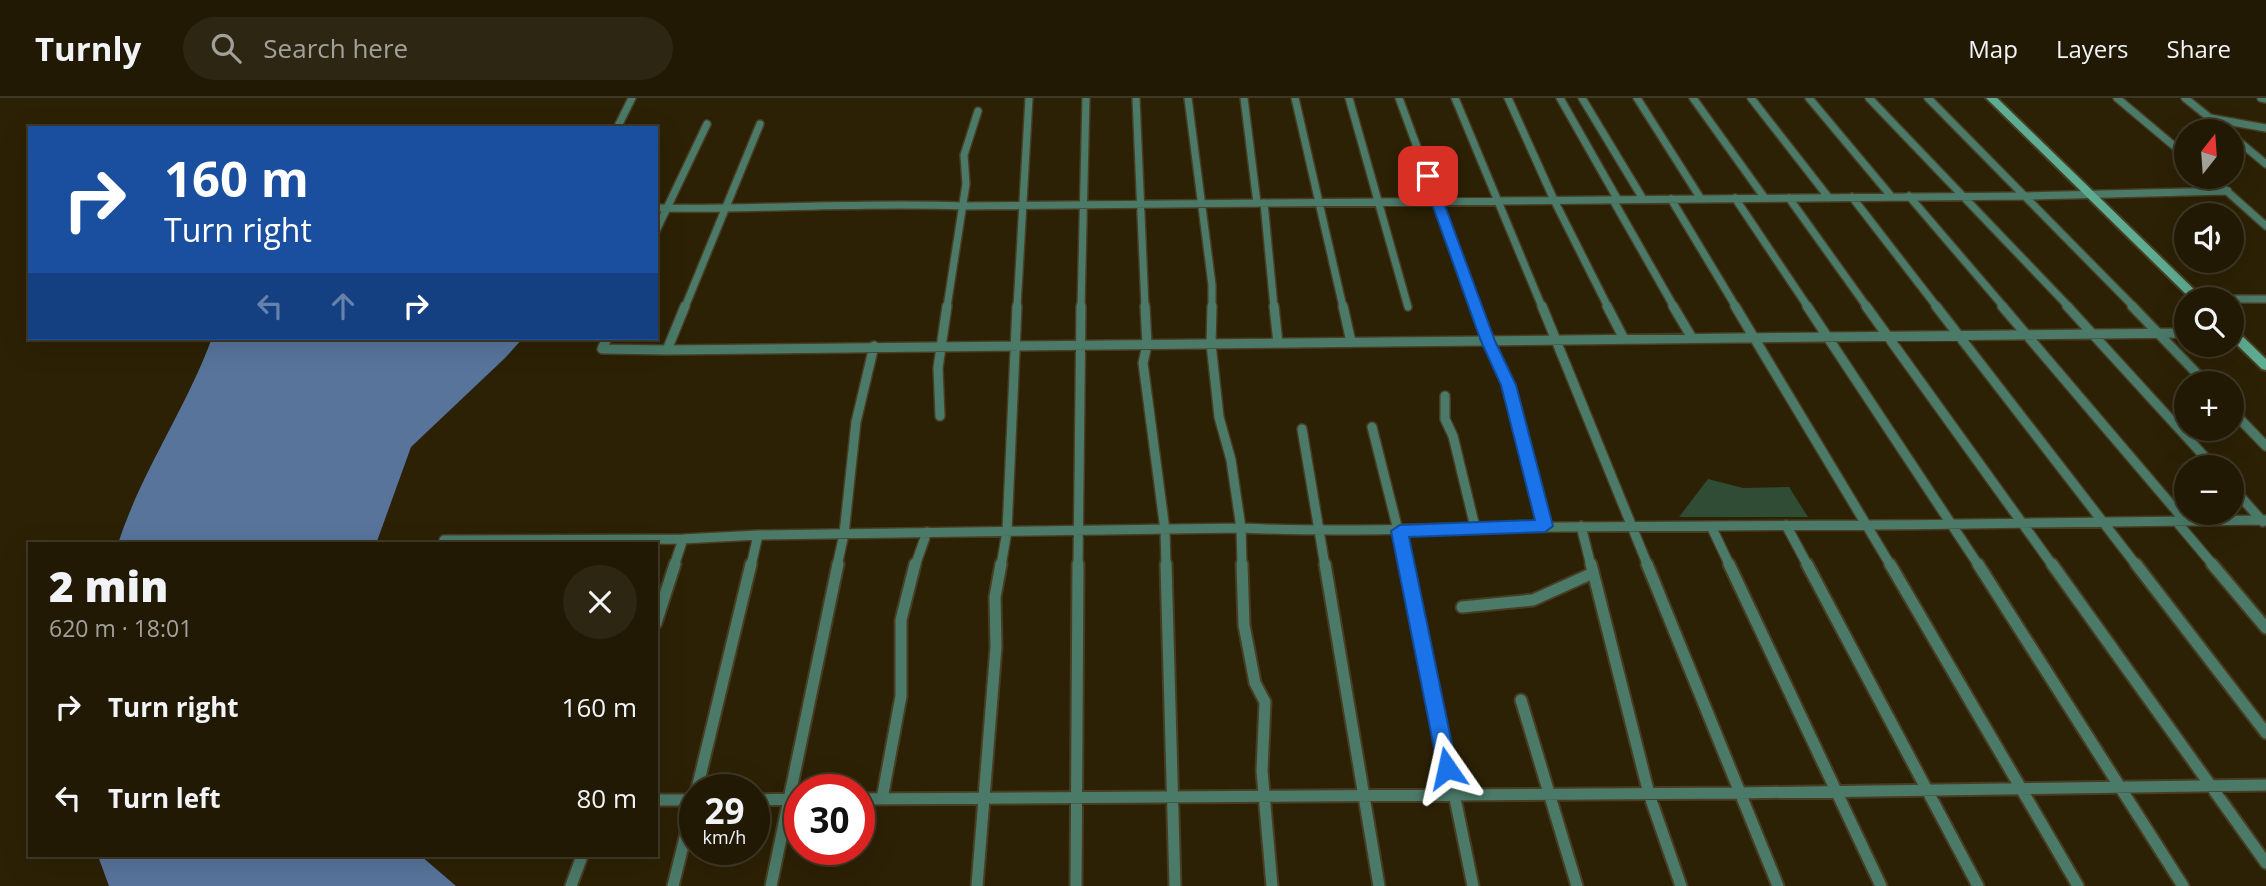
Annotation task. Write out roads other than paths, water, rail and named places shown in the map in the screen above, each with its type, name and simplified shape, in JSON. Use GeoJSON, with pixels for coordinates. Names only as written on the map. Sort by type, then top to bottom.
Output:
{"type":"FeatureCollection","features":[{"type":"Feature","properties":{"kind":"main road"},"geometry":{"type":"LineString","coordinates":[[1991,98],[2186,287]]}},
{"type":"Feature","properties":{"kind":"main road"},"geometry":{"type":"LineString","coordinates":[[2244,345],[2266,366]]}},
{"type":"Feature","properties":{"kind":"street"},"geometry":{"type":"LineString","coordinates":[[618,126],[632,98]]}},
{"type":"Feature","properties":{"kind":"street"},"geometry":{"type":"LineString","coordinates":[[977,886],[996,647],[995,597],[1007,531],[1021,206],[1029,98]]}},
{"type":"Feature","properties":{"kind":"street"},"geometry":{"type":"LineString","coordinates":[[1076,886],[1079,797],[1080,346],[1086,98]]}},
{"type":"Feature","properties":{"kind":"street"},"geometry":{"type":"LineString","coordinates":[[1136,98],[1143,205],[1147,345],[1143,363],[1165,530],[1175,886]]}},
{"type":"Feature","properties":{"kind":"street"},"geometry":{"type":"LineString","coordinates":[[1188,98],[1212,285],[1211,345],[1219,417],[1231,460],[1241,528],[1244,625],[1255,683],[1265,702],[1262,771],[1272,886]]}},
{"type":"Feature","properties":{"kind":"street"},"geometry":{"type":"LineString","coordinates":[[1244,98],[1278,343]]}},
{"type":"Feature","properties":{"kind":"street"},"geometry":{"type":"LineString","coordinates":[[1295,98],[1351,342]]}},
{"type":"Feature","properties":{"kind":"street"},"geometry":{"type":"LineString","coordinates":[[1349,98],[1408,307]]}},
{"type":"Feature","properties":{"kind":"street"},"geometry":{"type":"LineString","coordinates":[[1399,98],[1488,341],[1508,385],[1545,526]]}},
{"type":"Feature","properties":{"kind":"street"},"geometry":{"type":"LineString","coordinates":[[1455,98],[1558,340],[1630,526],[1778,886]]}},
{"type":"Feature","properties":{"kind":"street"},"geometry":{"type":"LineString","coordinates":[[1508,98],[1554,200],[1624,339]]}},
{"type":"Feature","properties":{"kind":"street"},"geometry":{"type":"LineString","coordinates":[[1560,98],[1692,338]]}},
{"type":"Feature","properties":{"kind":"street"},"geometry":{"type":"LineString","coordinates":[[1582,98],[1643,199]]}},
{"type":"Feature","properties":{"kind":"street"},"geometry":{"type":"LineString","coordinates":[[1637,98],[1701,199]]}},
{"type":"Feature","properties":{"kind":"street"},"geometry":{"type":"LineString","coordinates":[[1693,98],[1764,197]]}},
{"type":"Feature","properties":{"kind":"street"},"geometry":{"type":"LineString","coordinates":[[1751,98],[1829,198]]}},
{"type":"Feature","properties":{"kind":"street"},"geometry":{"type":"LineString","coordinates":[[1809,98],[1891,196]]}},
{"type":"Feature","properties":{"kind":"street"},"geometry":{"type":"LineString","coordinates":[[1869,98],[2095,335],[2203,455]]}},
{"type":"Feature","properties":{"kind":"street"},"geometry":{"type":"LineString","coordinates":[[1928,98],[2027,196],[2194,371]]}},
{"type":"Feature","properties":{"kind":"street"},"geometry":{"type":"LineString","coordinates":[[2117,98],[2174,146]]}},
{"type":"Feature","properties":{"kind":"street"},"geometry":{"type":"LineString","coordinates":[[2185,98],[2210,118],[2266,128]]}},
{"type":"Feature","properties":{"kind":"street"},"geometry":{"type":"LineString","coordinates":[[2261,98],[2266,99]]}},
{"type":"Feature","properties":{"kind":"street"},"geometry":{"type":"LineString","coordinates":[[940,416],[938,368],[966,184],[964,155],[978,111]]}},
{"type":"Feature","properties":{"kind":"street"},"geometry":{"type":"LineString","coordinates":[[658,227],[707,124]]}},
{"type":"Feature","properties":{"kind":"street"},"geometry":{"type":"LineString","coordinates":[[667,350],[760,124]]}},
{"type":"Feature","properties":{"kind":"street"},"geometry":{"type":"LineString","coordinates":[[2244,146],[2266,164]]}},
{"type":"Feature","properties":{"kind":"street"},"geometry":{"type":"LineString","coordinates":[[2257,156],[2266,158]]}},
{"type":"Feature","properties":{"kind":"street"},"geometry":{"type":"LineString","coordinates":[[2226,189],[2266,226]]}},
{"type":"Feature","properties":{"kind":"street"},"geometry":{"type":"LineString","coordinates":[[658,208],[723,209],[881,203],[1021,206],[1962,197],[2228,191]]}},
{"type":"Feature","properties":{"kind":"street"},"geometry":{"type":"LineString","coordinates":[[1909,196],[2174,514]]}},
{"type":"Feature","properties":{"kind":"street"},"geometry":{"type":"LineString","coordinates":[[1852,197],[2266,733]]}},
{"type":"Feature","properties":{"kind":"street"},"geometry":{"type":"LineString","coordinates":[[1735,198],[1953,525],[2183,886]]}},
{"type":"Feature","properties":{"kind":"street"},"geometry":{"type":"LineString","coordinates":[[1789,198],[2266,863]]}},
{"type":"Feature","properties":{"kind":"street"},"geometry":{"type":"LineString","coordinates":[[1671,199],[1867,525],[2078,886]]}},
{"type":"Feature","properties":{"kind":"street"},"geometry":{"type":"LineString","coordinates":[[2244,299],[2266,299]]}},
{"type":"Feature","properties":{"kind":"street"},"geometry":{"type":"LineString","coordinates":[[606,340],[602,349],[667,350],[2174,332]]}},
{"type":"Feature","properties":{"kind":"street"},"geometry":{"type":"LineString","coordinates":[[799,774],[844,534],[856,422],[874,346]]}},
{"type":"Feature","properties":{"kind":"street"},"geometry":{"type":"LineString","coordinates":[[1445,396],[1445,419],[1453,436],[1475,527]]}},
{"type":"Feature","properties":{"kind":"street"},"geometry":{"type":"LineString","coordinates":[[2244,423],[2266,446]]}},
{"type":"Feature","properties":{"kind":"street"},"geometry":{"type":"LineString","coordinates":[[1372,427],[1400,531],[1473,886]]}},
{"type":"Feature","properties":{"kind":"street"},"geometry":{"type":"LineString","coordinates":[[1302,429],[1379,886]]}},
{"type":"Feature","properties":{"kind":"street"},"geometry":{"type":"LineString","coordinates":[[2244,500],[2265,522]]}},
{"type":"Feature","properties":{"kind":"street"},"geometry":{"type":"LineString","coordinates":[[444,540],[683,539],[758,535],[1241,528],[1321,532],[1545,526],[1953,525],[2174,521]]}},
{"type":"Feature","properties":{"kind":"street"},"geometry":{"type":"LineString","coordinates":[[2244,522],[2265,522]]}},
{"type":"Feature","properties":{"kind":"street"},"geometry":{"type":"LineString","coordinates":[[2183,525],[2266,628]]}},
{"type":"Feature","properties":{"kind":"street"},"geometry":{"type":"LineString","coordinates":[[1581,526],[1649,794],[1681,886]]}},
{"type":"Feature","properties":{"kind":"street"},"geometry":{"type":"LineString","coordinates":[[1712,526],[1881,886]]}},
{"type":"Feature","properties":{"kind":"street"},"geometry":{"type":"LineString","coordinates":[[1786,526],[1978,886]]}},
{"type":"Feature","properties":{"kind":"street"},"geometry":{"type":"LineString","coordinates":[[882,799],[901,696],[901,620],[927,532]]}},
{"type":"Feature","properties":{"kind":"street"},"geometry":{"type":"LineString","coordinates":[[701,774],[758,535]]}},
{"type":"Feature","properties":{"kind":"street"},"geometry":{"type":"LineString","coordinates":[[658,617],[683,539]]}},
{"type":"Feature","properties":{"kind":"street"},"geometry":{"type":"LineString","coordinates":[[1462,607],[1533,600],[1593,573]]}},
{"type":"Feature","properties":{"kind":"street"},"geometry":{"type":"LineString","coordinates":[[1521,700],[1577,886]]}},
{"type":"Feature","properties":{"kind":"street"},"geometry":{"type":"LineString","coordinates":[[875,799],[1364,794],[1550,795],[2266,785]]}},
{"type":"Feature","properties":{"kind":"street"},"geometry":{"type":"LineString","coordinates":[[658,800],[679,799]]}},
{"type":"Feature","properties":{"kind":"street"},"geometry":{"type":"LineString","coordinates":[[771,886],[784,837]]}},
{"type":"Feature","properties":{"kind":"street"},"geometry":{"type":"LineString","coordinates":[[571,886],[582,857]]}},
{"type":"Feature","properties":{"kind":"street"},"geometry":{"type":"LineString","coordinates":[[673,886],[679,862]]}},
{"type":"Feature","properties":{"kind":"water"},"geometry":{"type":"Polygon","coordinates":[[[211,340],[521,340],[411,447],[377,542],[119,542],[139,491],[211,340]]]}},
{"type":"Feature","properties":{"kind":"water"},"geometry":{"type":"Polygon","coordinates":[[[98,857],[422,857],[456,886],[109,886],[98,857]]]}}]}
